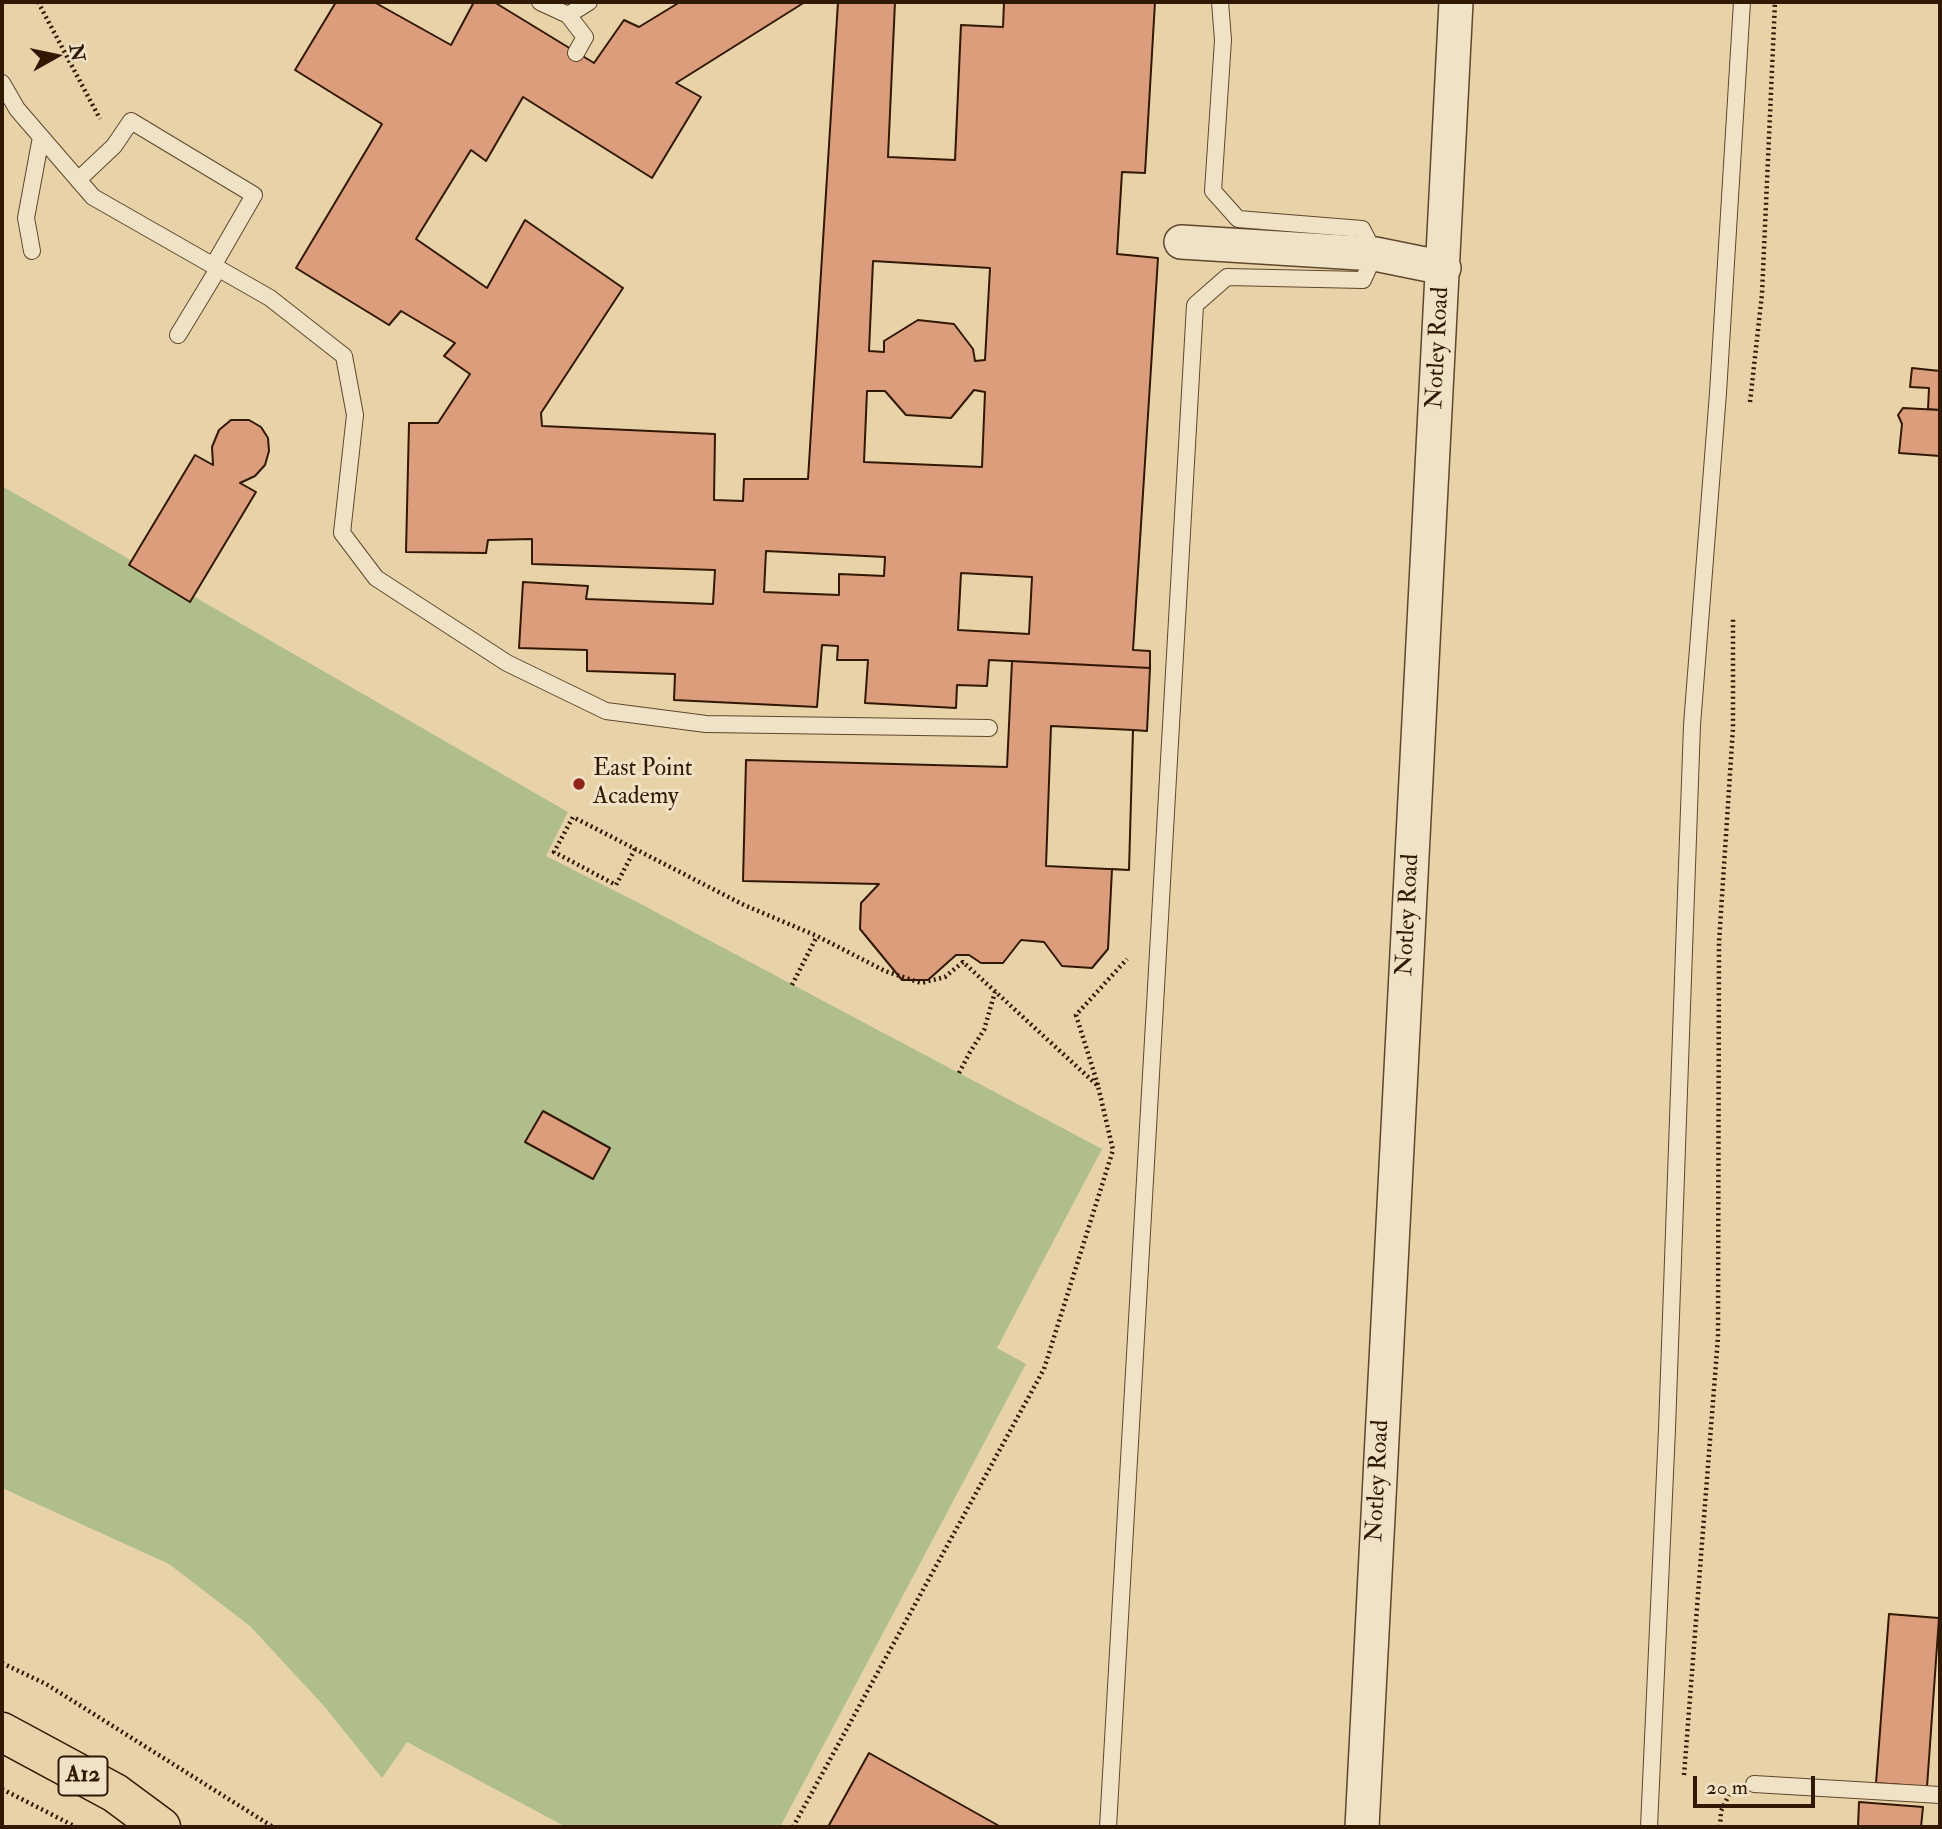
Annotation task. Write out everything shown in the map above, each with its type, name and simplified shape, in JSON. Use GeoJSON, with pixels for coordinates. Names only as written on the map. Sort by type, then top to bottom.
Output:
{"type":"FeatureCollection","features":[{"type":"Feature","properties":{"kind":"highway","name":"A12"},"geometry":{"type":"LineString","coordinates":[[2,1732],[115,1793],[161,1827]]}},
{"type":"Feature","properties":{"kind":"street","name":"Notley Road"},"geometry":{"type":"LineString","coordinates":[[1362,1827],[1456,2]]}},
{"type":"Feature","properties":{"kind":"street"},"geometry":{"type":"LineString","coordinates":[[1181,242],[1376,254],[1444,268]]}},
{"type":"Feature","properties":{"kind":"lane"},"geometry":{"type":"LineString","coordinates":[[540,2],[568,15],[585,37],[576,53]]}},
{"type":"Feature","properties":{"kind":"lane"},"geometry":{"type":"LineString","coordinates":[[568,15],[589,2]]}},
{"type":"Feature","properties":{"kind":"lane"},"geometry":{"type":"LineString","coordinates":[[1108,1827],[1195,305],[1227,277],[1363,280],[1376,254],[1362,229],[1238,219],[1213,191],[1223,40],[1220,2]]}},
{"type":"Feature","properties":{"kind":"lane"},"geometry":{"type":"LineString","coordinates":[[1649,1827],[1692,725],[1718,393],[1742,2]]}},
{"type":"Feature","properties":{"kind":"lane"},"geometry":{"type":"LineString","coordinates":[[2,83],[17,109],[93,197],[270,298],[344,356],[355,415],[342,533],[376,578],[507,663],[606,711],[706,724],[989,728]]}},
{"type":"Feature","properties":{"kind":"lane"},"geometry":{"type":"LineString","coordinates":[[78,180],[114,146],[131,121],[254,195],[178,335]]}},
{"type":"Feature","properties":{"kind":"lane"},"geometry":{"type":"LineString","coordinates":[[32,251],[26,218],[41,137]]}},
{"type":"Feature","properties":{"kind":"lane"},"geometry":{"type":"LineString","coordinates":[[1754,1784],[1940,1795]]}},
{"type":"Feature","properties":{"kind":"path"},"geometry":{"type":"LineString","coordinates":[[38,2],[114,146]]}},
{"type":"Feature","properties":{"kind":"path"},"geometry":{"type":"LineString","coordinates":[[1748,414],[1762,294],[1775,2]]}},
{"type":"Feature","properties":{"kind":"path"},"geometry":{"type":"LineString","coordinates":[[1683,1780],[1718,1337],[1719,942],[1733,727],[1732,617]]}},
{"type":"Feature","properties":{"kind":"path"},"geometry":{"type":"LineString","coordinates":[[635,849],[616,884],[554,852],[573,817],[744,905],[817,936],[885,971],[921,983],[946,977],[962,962],[1098,1086]]}},
{"type":"Feature","properties":{"kind":"path"},"geometry":{"type":"LineString","coordinates":[[792,985],[817,936]]}},
{"type":"Feature","properties":{"kind":"path"},"geometry":{"type":"LineString","coordinates":[[793,1827],[1044,1369],[1113,1150],[1098,1086],[1076,1015],[1127,959],[1128,946]]}},
{"type":"Feature","properties":{"kind":"path"},"geometry":{"type":"LineString","coordinates":[[959,1073],[984,1030],[995,992]]}},
{"type":"Feature","properties":{"kind":"path"},"geometry":{"type":"LineString","coordinates":[[2,1663],[46,1684],[273,1827]]}},
{"type":"Feature","properties":{"kind":"path"},"geometry":{"type":"LineString","coordinates":[[2,1789],[76,1827]]}},
{"type":"Feature","properties":{"kind":"green space"},"geometry":{"type":"Polygon","coordinates":[[[2,486],[568,812],[546,856],[1102,1149],[997,1348],[1026,1364],[780,1827],[566,1827],[407,1742],[382,1778],[324,1706],[250,1626],[169,1564],[2,1488],[2,486]]]}},
{"type":"Feature","properties":{"kind":"building"},"geometry":{"type":"Polygon","coordinates":[[[336,2],[374,2],[451,45],[474,2],[494,2],[594,63],[624,20],[639,27],[680,2],[805,2],[676,83],[701,97],[652,178],[523,97],[486,161],[471,150],[416,239],[487,288],[525,220],[623,288],[541,413],[542,426],[715,434],[714,500],[743,501],[744,479],[808,479],[838,2],[895,2],[888,157],[955,160],[961,25],[1003,27],[1004,2],[1155,2],[1145,173],[1122,172],[1117,254],[1158,258],[1133,650],[1150,651],[1150,668],[989,660],[987,686],[957,685],[956,708],[865,703],[868,660],[837,660],[838,646],[822,645],[817,707],[674,700],[675,674],[587,671],[587,650],[519,648],[523,582],[588,586],[586,599],[713,604],[715,570],[532,564],[532,539],[488,540],[486,553],[406,552],[409,423],[438,423],[470,374],[444,356],[455,343],[401,311],[389,325],[296,268],[382,124],[295,70],[336,2]],[[873,261],[869,351],[884,352],[884,341],[918,320],[954,324],[973,349],[975,361],[985,360],[990,268],[873,261]],[[974,390],[951,418],[906,415],[885,391],[867,391],[864,462],[982,467],[985,392],[974,390]],[[766,551],[764,592],[839,595],[839,574],[884,576],[885,557],[766,551]],[[961,573],[958,630],[1029,634],[1032,577],[961,573]]]}},
{"type":"Feature","properties":{"kind":"building"},"geometry":{"type":"Polygon","coordinates":[[[1912,368],[1940,371],[1940,410],[1928,409],[1929,388],[1910,387],[1912,368]]]}},
{"type":"Feature","properties":{"kind":"building"},"geometry":{"type":"Polygon","coordinates":[[[1903,408],[1940,410],[1940,456],[1899,453],[1902,424],[1898,415],[1903,408]]]}},
{"type":"Feature","properties":{"kind":"building"},"geometry":{"type":"Polygon","coordinates":[[[231,420],[249,420],[261,427],[268,438],[269,451],[265,465],[255,476],[240,483],[256,492],[190,602],[129,565],[195,455],[213,465],[212,447],[219,430],[231,420]]]}},
{"type":"Feature","properties":{"kind":"building"},"geometry":{"type":"Polygon","coordinates":[[[1012,661],[1150,668],[1147,731],[1133,730],[1129,870],[1112,869],[1108,949],[1092,968],[1062,966],[1044,942],[1021,940],[1003,963],[981,963],[969,955],[956,955],[928,980],[902,980],[860,929],[861,903],[879,884],[743,881],[746,760],[1007,767],[1012,661]]]}},
{"type":"Feature","properties":{"kind":"building"},"geometry":{"type":"Polygon","coordinates":[[[1051,726],[1133,730],[1129,870],[1046,866],[1051,726]]]}},
{"type":"Feature","properties":{"kind":"building"},"geometry":{"type":"Polygon","coordinates":[[[543,1111],[610,1148],[593,1179],[525,1142],[543,1111]]]}},
{"type":"Feature","properties":{"kind":"building"},"geometry":{"type":"Polygon","coordinates":[[[1889,1614],[1939,1618],[1927,1787],[1876,1783],[1889,1614]]]}},
{"type":"Feature","properties":{"kind":"building"},"geometry":{"type":"Polygon","coordinates":[[[869,1753],[1001,1827],[828,1827],[869,1753]]]}},
{"type":"Feature","properties":{"kind":"building"},"geometry":{"type":"Polygon","coordinates":[[[1859,1802],[1923,1807],[1921,1827],[1858,1827],[1859,1802]]]}},
{"type":"Feature","properties":{"kind":"place","name":"East Point Academy"},"geometry":{"type":"Point","coordinates":[579,784]}}]}
